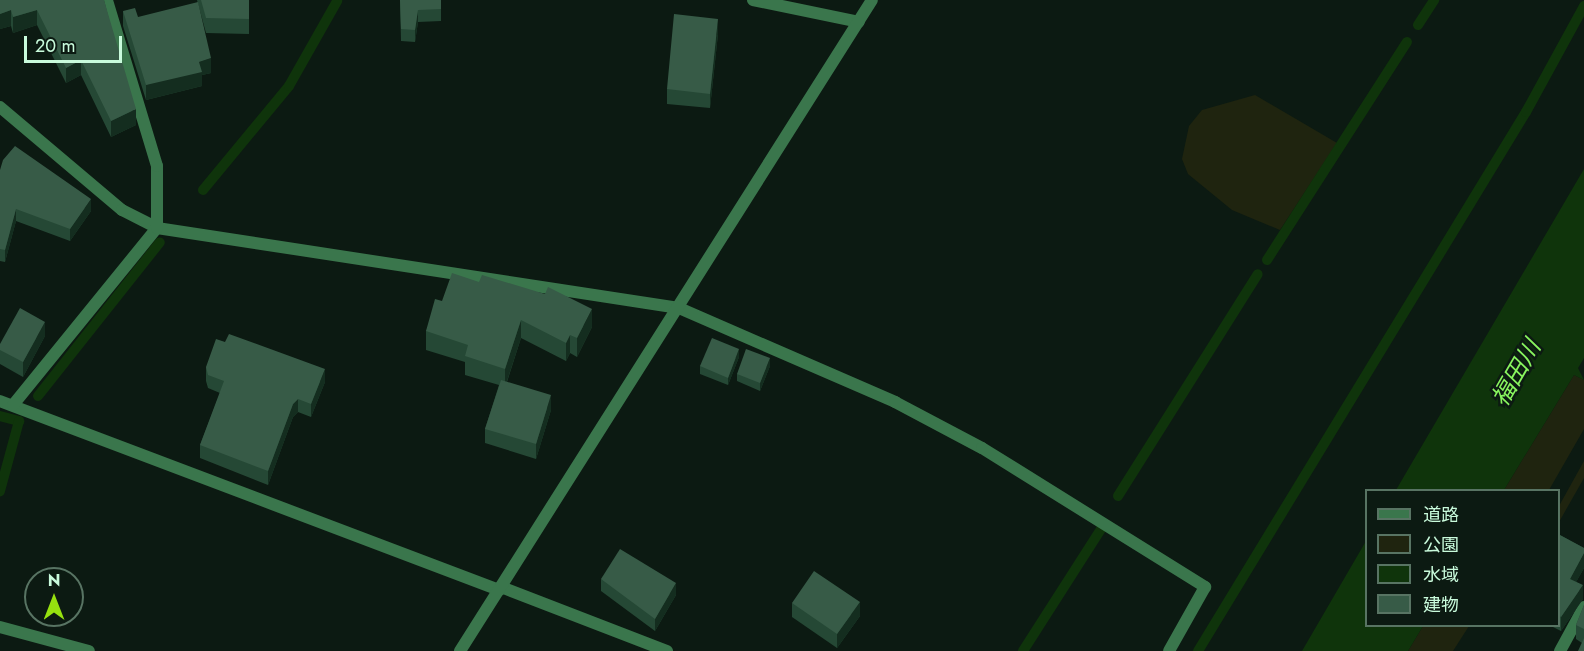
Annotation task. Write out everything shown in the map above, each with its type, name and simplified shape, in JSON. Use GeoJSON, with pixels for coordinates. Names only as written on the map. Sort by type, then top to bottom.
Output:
{"type":"FeatureCollection","features":[{"type":"Feature","properties":{"kind":"street"},"geometry":{"type":"LineString","coordinates":[[13,405],[157,228],[157,166],[107,0]]}},
{"type":"Feature","properties":{"kind":"street"},"geometry":{"type":"LineString","coordinates":[[753,0],[859,22]]}},
{"type":"Feature","properties":{"kind":"street"},"geometry":{"type":"LineString","coordinates":[[460,651],[872,0]]}},
{"type":"Feature","properties":{"kind":"street"},"geometry":{"type":"LineString","coordinates":[[0,107],[122,210],[157,228],[679,308],[895,402],[982,448],[1205,586],[1169,651]]}},
{"type":"Feature","properties":{"kind":"street"},"geometry":{"type":"LineString","coordinates":[[0,401],[667,651]]}},
{"type":"Feature","properties":{"kind":"street"},"geometry":{"type":"LineString","coordinates":[[1560,651],[1584,608]]}},
{"type":"Feature","properties":{"kind":"street"},"geometry":{"type":"LineString","coordinates":[[0,627],[89,651]]}},
{"type":"Feature","properties":{"kind":"green space"},"geometry":{"type":"Polygon","coordinates":[[[1255,95],[1337,143],[1280,230],[1232,210],[1188,174],[1182,159],[1189,126],[1202,110],[1255,95]]]}},
{"type":"Feature","properties":{"kind":"green space"},"geometry":{"type":"Polygon","coordinates":[[[1574,375],[1584,380],[1584,429],[1550,489],[1505,489],[1574,375]]]}},
{"type":"Feature","properties":{"kind":"green space"},"geometry":{"type":"Polygon","coordinates":[[[1584,461],[1584,478],[1560,520],[1560,504],[1584,461]]]}},
{"type":"Feature","properties":{"kind":"green space"},"geometry":{"type":"Polygon","coordinates":[[[1422,627],[1468,627],[1453,651],[1408,651],[1422,627]]]}},
{"type":"Feature","properties":{"kind":"water","name":"福田川"},"geometry":{"type":"Polygon","coordinates":[[[1584,169],[1584,358],[1578,368],[1584,380],[1574,375],[1505,489],[1397,489],[1584,169]]]}},
{"type":"Feature","properties":{"kind":"water"},"geometry":{"type":"Polygon","coordinates":[[[1365,543],[1365,627],[1422,627],[1408,651],[1302,651],[1365,543]]]}},
{"type":"Feature","properties":{"kind":"building"},"geometry":{"type":"Polygon","coordinates":[[[0,0],[104,0],[136,109],[111,121],[81,60],[66,68],[37,10],[13,17],[11,10],[0,14],[0,0]]]}},
{"type":"Feature","properties":{"kind":"building"},"geometry":{"type":"Polygon","coordinates":[[[201,0],[249,0],[249,19],[206,18],[201,0]]]}},
{"type":"Feature","properties":{"kind":"building"},"geometry":{"type":"Polygon","coordinates":[[[400,0],[441,0],[441,9],[418,10],[415,30],[401,29],[400,0]]]}},
{"type":"Feature","properties":{"kind":"building"},"geometry":{"type":"Polygon","coordinates":[[[198,2],[211,58],[199,62],[202,72],[146,85],[123,11],[135,8],[138,17],[198,2]]]}},
{"type":"Feature","properties":{"kind":"building"},"geometry":{"type":"Polygon","coordinates":[[[674,14],[718,19],[710,94],[667,89],[674,14]]]}},
{"type":"Feature","properties":{"kind":"building"},"geometry":{"type":"Polygon","coordinates":[[[15,146],[91,199],[70,229],[16,209],[5,250],[0,249],[0,170],[3,160],[15,146]]]}},
{"type":"Feature","properties":{"kind":"building"},"geometry":{"type":"Polygon","coordinates":[[[452,273],[479,282],[482,275],[545,294],[548,287],[592,309],[577,338],[570,335],[566,343],[521,320],[505,369],[465,356],[468,345],[426,331],[435,299],[442,301],[452,273]]]}},
{"type":"Feature","properties":{"kind":"building"},"geometry":{"type":"Polygon","coordinates":[[[20,308],[45,322],[23,362],[0,350],[0,344],[20,308]]]}},
{"type":"Feature","properties":{"kind":"building"},"geometry":{"type":"Polygon","coordinates":[[[229,334],[325,369],[311,404],[298,399],[293,404],[268,471],[200,445],[224,381],[208,375],[206,367],[216,339],[225,342],[229,334]]]}},
{"type":"Feature","properties":{"kind":"building"},"geometry":{"type":"Polygon","coordinates":[[[712,338],[739,349],[728,378],[700,366],[712,338]]]}},
{"type":"Feature","properties":{"kind":"building"},"geometry":{"type":"Polygon","coordinates":[[[746,349],[770,358],[760,383],[737,374],[746,349]]]}},
{"type":"Feature","properties":{"kind":"building"},"geometry":{"type":"Polygon","coordinates":[[[501,380],[551,395],[536,444],[485,429],[501,380]]]}},
{"type":"Feature","properties":{"kind":"building"},"geometry":{"type":"Polygon","coordinates":[[[1560,535],[1584,548],[1584,553],[1570,579],[1583,585],[1561,617],[1560,535]]]}},
{"type":"Feature","properties":{"kind":"building"},"geometry":{"type":"Polygon","coordinates":[[[620,549],[676,583],[655,619],[601,579],[620,549]]]}},
{"type":"Feature","properties":{"kind":"building"},"geometry":{"type":"Polygon","coordinates":[[[814,571],[860,602],[837,634],[792,603],[814,571]]]}},
{"type":"Feature","properties":{"kind":"building"},"geometry":{"type":"Polygon","coordinates":[[[1584,605],[1584,629],[1576,625],[1584,605]]]}},
{"type":"Feature","properties":{"kind":"building"},"geometry":{"type":"Polygon","coordinates":[[[1584,638],[1584,651],[1578,651],[1584,638]]]}},
{"type":"Feature","properties":{"kind":"waterway"},"geometry":{"type":"LineString","coordinates":[[1418,25],[1434,0]]}},
{"type":"Feature","properties":{"kind":"waterway"},"geometry":{"type":"LineString","coordinates":[[203,190],[289,86],[337,1]]}},
{"type":"Feature","properties":{"kind":"waterway"},"geometry":{"type":"LineString","coordinates":[[1198,651],[1526,112],[1584,6]]}},
{"type":"Feature","properties":{"kind":"waterway"},"geometry":{"type":"LineString","coordinates":[[1267,260],[1407,42]]}},
{"type":"Feature","properties":{"kind":"waterway"},"geometry":{"type":"LineString","coordinates":[[38,396],[160,242]]}},
{"type":"Feature","properties":{"kind":"waterway"},"geometry":{"type":"LineString","coordinates":[[1118,496],[1258,274]]}},
{"type":"Feature","properties":{"kind":"waterway"},"geometry":{"type":"LineString","coordinates":[[0,416],[19,421],[0,491]]}},
{"type":"Feature","properties":{"kind":"waterway"},"geometry":{"type":"LineString","coordinates":[[1023,651],[1101,529]]}}]}
